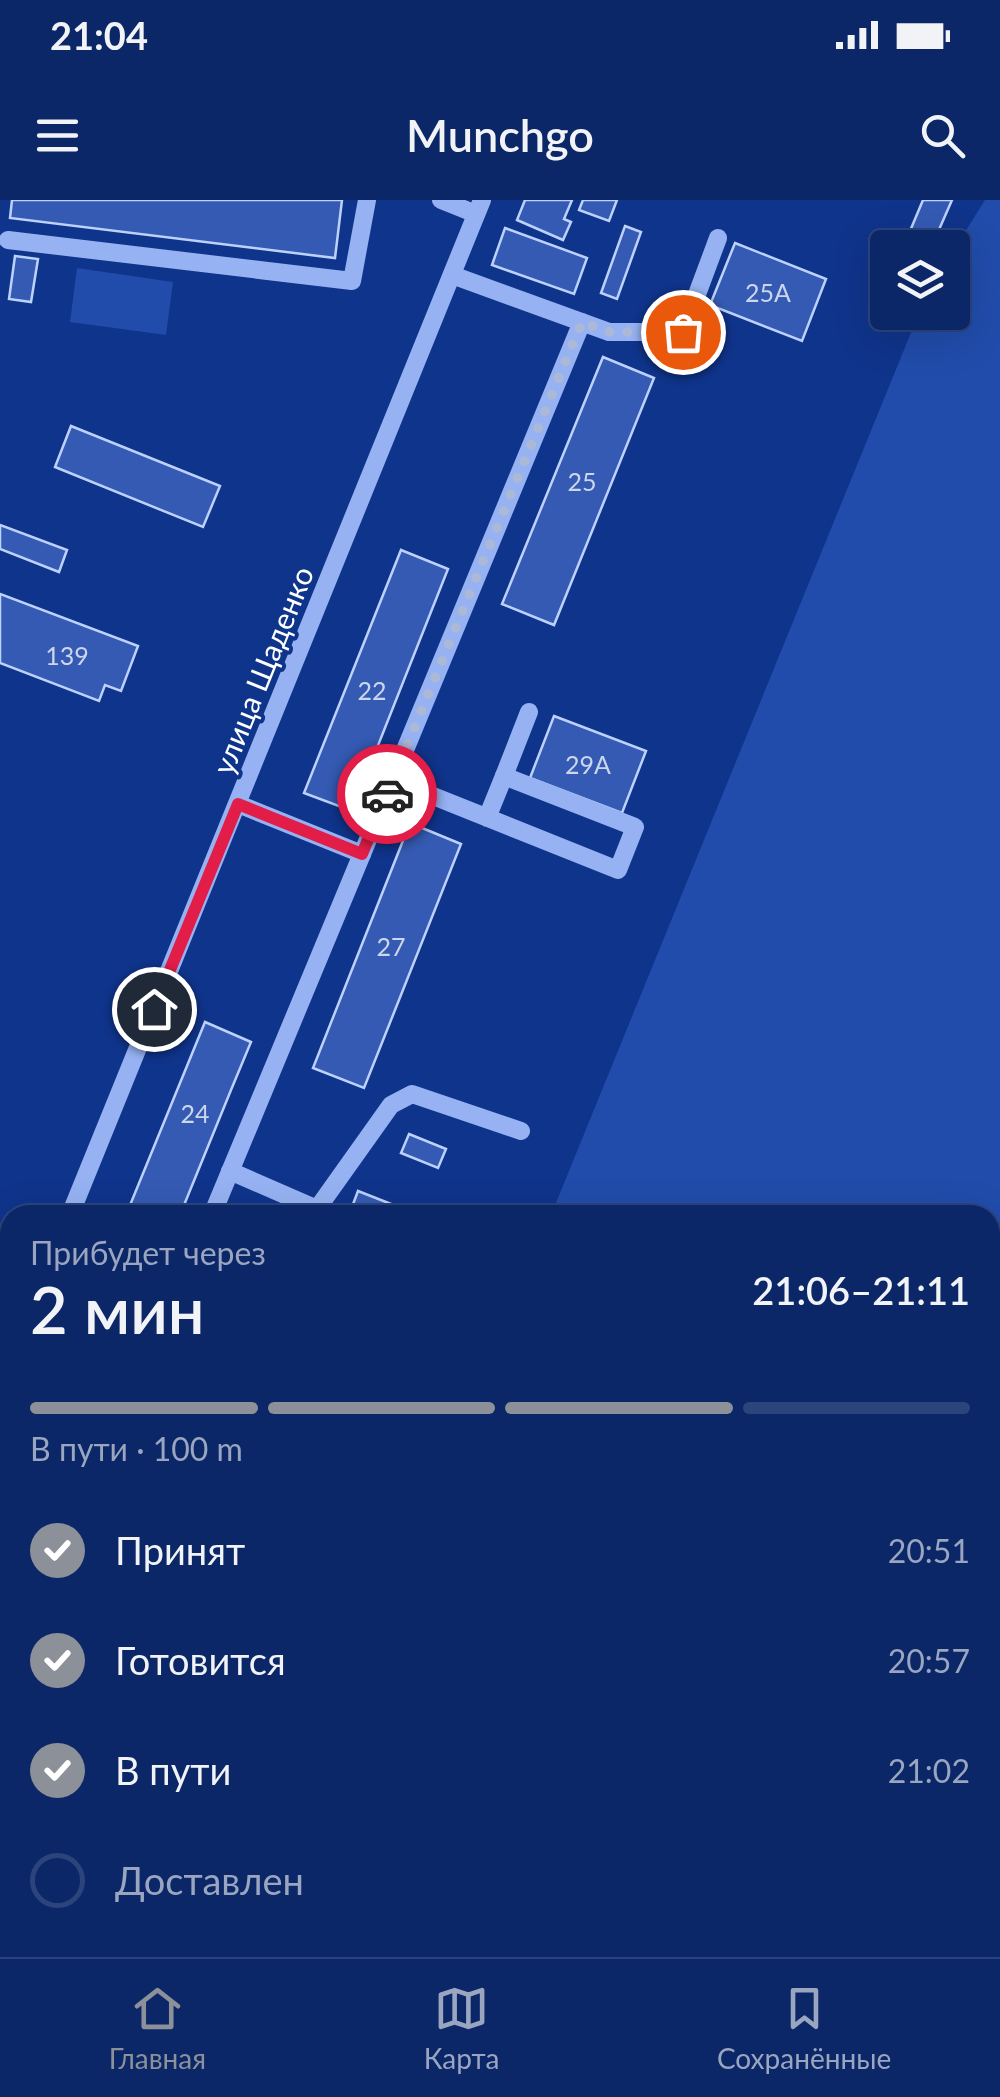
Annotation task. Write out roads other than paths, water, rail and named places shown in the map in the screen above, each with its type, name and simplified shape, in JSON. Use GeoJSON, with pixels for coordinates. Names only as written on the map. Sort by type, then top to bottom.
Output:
{"type":"FeatureCollection","features":[{"type":"Feature","properties":{"kind":"street"},"geometry":{"type":"LineString","coordinates":[[8,240],[352,281],[367,200]]}},
{"type":"Feature","properties":{"kind":"street"},"geometry":{"type":"LineString","coordinates":[[441,200],[479,207]]}},
{"type":"Feature","properties":{"kind":"street","name":"улица Щаденко"},"geometry":{"type":"LineString","coordinates":[[74,1205],[479,207]]}},
{"type":"Feature","properties":{"kind":"street"},"geometry":{"type":"LineString","coordinates":[[452,274],[608,332],[683,332],[718,238]]}},
{"type":"Feature","properties":{"kind":"street"},"geometry":{"type":"LineString","coordinates":[[216,1205],[582,322]]}},
{"type":"Feature","properties":{"kind":"street"},"geometry":{"type":"LineString","coordinates":[[487,818],[529,712]]}},
{"type":"Feature","properties":{"kind":"street"},"geometry":{"type":"LineString","coordinates":[[393,780],[618,870],[634,826],[504,776]]}},
{"type":"Feature","properties":{"kind":"street"},"geometry":{"type":"LineString","coordinates":[[238,804],[362,854]]}},
{"type":"Feature","properties":{"kind":"street"},"geometry":{"type":"LineString","coordinates":[[322,1205],[391,1105],[412,1094],[520,1131]]}},
{"type":"Feature","properties":{"kind":"street"},"geometry":{"type":"LineString","coordinates":[[230,1170],[302,1205]]}}]}
